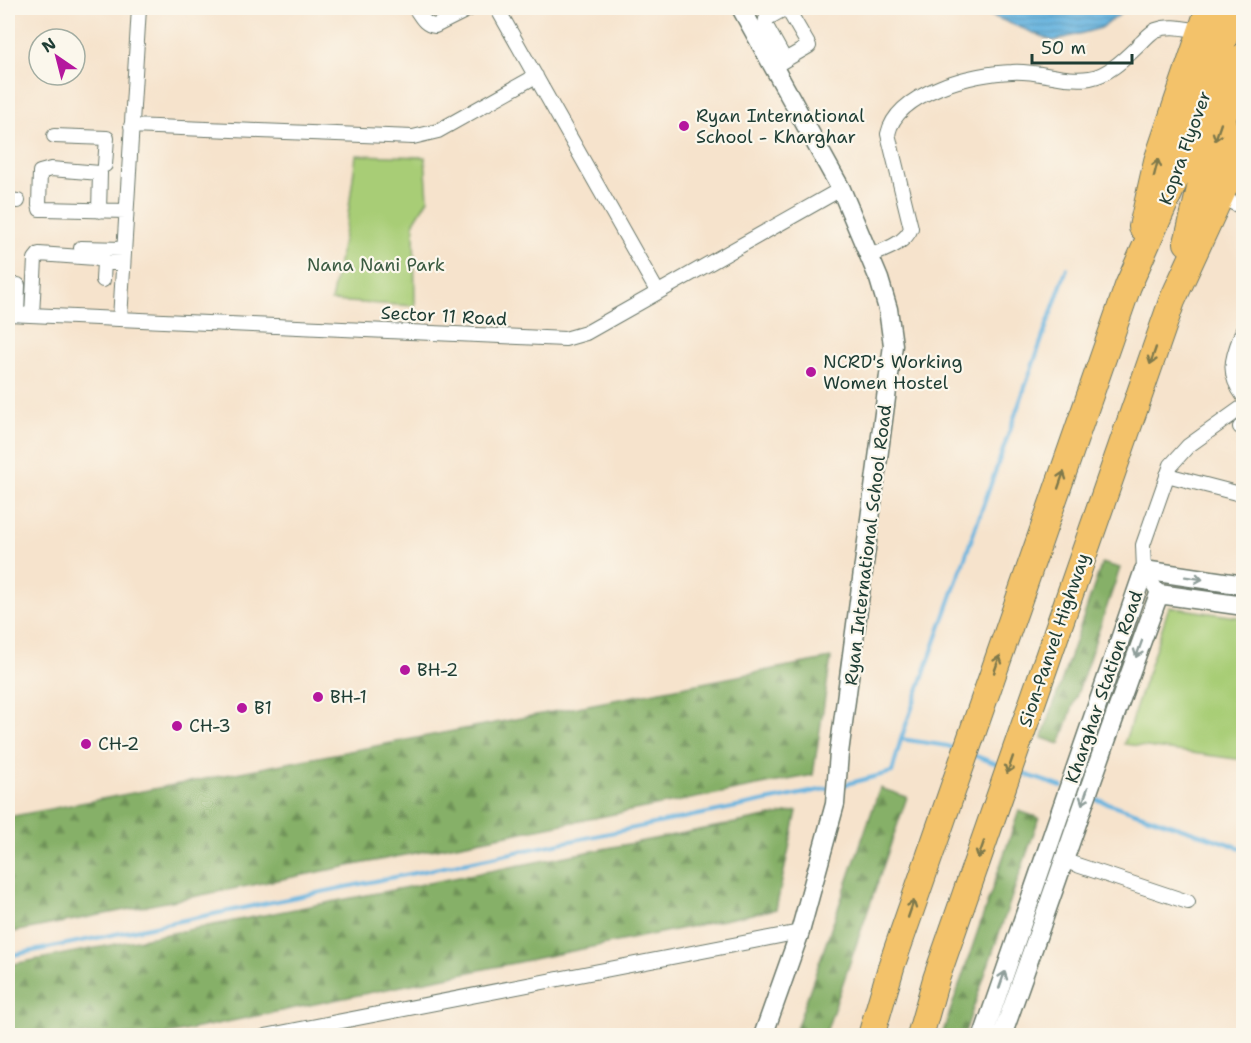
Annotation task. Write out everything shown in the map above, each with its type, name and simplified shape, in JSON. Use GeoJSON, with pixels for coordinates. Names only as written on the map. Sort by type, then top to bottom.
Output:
{"type":"FeatureCollection","features":[{"type":"Feature","properties":{"kind":"highway","name":"Kopra Flyover"},"geometry":{"type":"LineString","coordinates":[[1172,301],[1191,173],[1234,8]]}},
{"type":"Feature","properties":{"kind":"highway"},"geometry":{"type":"LineString","coordinates":[[871,1035],[892,964],[1128,286],[1157,161],[1205,19]]}},
{"type":"Feature","properties":{"kind":"highway","name":"Kopra Flyover"},"geometry":{"type":"LineString","coordinates":[[1128,286],[1191,173],[1244,56]]}},
{"type":"Feature","properties":{"kind":"highway"},"geometry":{"type":"LineString","coordinates":[[1172,301],[1220,197],[1244,132]]}},
{"type":"Feature","properties":{"kind":"highway","name":"Sion-Panvel Highway"},"geometry":{"type":"LineString","coordinates":[[936,979],[1172,301]]}},
{"type":"Feature","properties":{"kind":"highway"},"geometry":{"type":"LineString","coordinates":[[857,1035],[892,964]]}},
{"type":"Feature","properties":{"kind":"highway"},"geometry":{"type":"LineString","coordinates":[[909,1035],[936,979]]}},
{"type":"Feature","properties":{"kind":"highway"},"geometry":{"type":"LineString","coordinates":[[920,1035],[936,979]]}},
{"type":"Feature","properties":{"kind":"street"},"geometry":{"type":"LineString","coordinates":[[120,319],[139,8]]}},
{"type":"Feature","properties":{"kind":"street"},"geometry":{"type":"LineString","coordinates":[[416,8],[424,22],[435,26],[471,8]]}},
{"type":"Feature","properties":{"kind":"street"},"geometry":{"type":"LineString","coordinates":[[497,8],[657,291]]}},
{"type":"Feature","properties":{"kind":"street"},"geometry":{"type":"LineString","coordinates":[[786,8],[809,46],[779,63],[765,24],[766,19],[786,8]]}},
{"type":"Feature","properties":{"kind":"street","name":"Ryan International School Road"},"geometry":{"type":"LineString","coordinates":[[746,9],[779,63],[841,189],[870,256],[888,309],[893,345],[835,804],[800,932],[763,1035]]}},
{"type":"Feature","properties":{"kind":"street"},"geometry":{"type":"LineString","coordinates":[[870,256],[901,241],[909,234],[911,228],[888,134],[890,123],[905,107],[936,88],[1012,71],[1077,79],[1099,76],[1126,57],[1154,31],[1205,19]]}},
{"type":"Feature","properties":{"kind":"street"},"geometry":{"type":"LineString","coordinates":[[132,126],[413,137],[438,131],[536,76]]}},
{"type":"Feature","properties":{"kind":"street"},"geometry":{"type":"LineString","coordinates":[[54,136],[107,138],[105,165]]}},
{"type":"Feature","properties":{"kind":"street"},"geometry":{"type":"LineString","coordinates":[[51,164],[129,166]]}},
{"type":"Feature","properties":{"kind":"street"},"geometry":{"type":"LineString","coordinates":[[99,211],[100,173],[51,169],[40,172],[40,208],[126,213]]}},
{"type":"Feature","properties":{"kind":"street","name":"Sector 11 Road"},"geometry":{"type":"LineString","coordinates":[[12,314],[565,339],[586,333],[841,189]]}},
{"type":"Feature","properties":{"kind":"street"},"geometry":{"type":"LineString","coordinates":[[1220,197],[1244,208]]}},
{"type":"Feature","properties":{"kind":"street"},"geometry":{"type":"LineString","coordinates":[[44,214],[126,213]]}},
{"type":"Feature","properties":{"kind":"street"},"geometry":{"type":"LineString","coordinates":[[48,248],[123,256]]}},
{"type":"Feature","properties":{"kind":"street"},"geometry":{"type":"LineString","coordinates":[[32,315],[36,255],[95,258],[104,261],[123,256]]}},
{"type":"Feature","properties":{"kind":"street"},"geometry":{"type":"LineString","coordinates":[[103,280],[104,261]]}},
{"type":"Feature","properties":{"kind":"street"},"geometry":{"type":"LineString","coordinates":[[12,314],[18,285]]}},
{"type":"Feature","properties":{"kind":"street"},"geometry":{"type":"LineString","coordinates":[[1244,327],[1232,362],[1232,372],[1234,383],[1244,397]]}},
{"type":"Feature","properties":{"kind":"street"},"geometry":{"type":"LineString","coordinates":[[1244,406],[1188,446],[1171,465],[1143,545],[1144,570],[1244,585]]}},
{"type":"Feature","properties":{"kind":"street"},"geometry":{"type":"LineString","coordinates":[[1167,475],[1244,495]]}},
{"type":"Feature","properties":{"kind":"street","name":"Kharghar Station Road"},"geometry":{"type":"LineString","coordinates":[[1086,766],[1159,594],[1144,570]]}},
{"type":"Feature","properties":{"kind":"street","name":"Kharghar Station Road"},"geometry":{"type":"LineString","coordinates":[[983,1035],[1027,909],[1068,819],[1144,570]]}},
{"type":"Feature","properties":{"kind":"street"},"geometry":{"type":"LineString","coordinates":[[1159,594],[1244,606]]}},
{"type":"Feature","properties":{"kind":"street","name":"Kharghar Station Road"},"geometry":{"type":"LineString","coordinates":[[1002,1035],[1065,861],[1068,819]]}},
{"type":"Feature","properties":{"kind":"street"},"geometry":{"type":"LineString","coordinates":[[1065,861],[1188,902]]}},
{"type":"Feature","properties":{"kind":"street"},"geometry":{"type":"LineString","coordinates":[[1027,909],[1046,914]]}},
{"type":"Feature","properties":{"kind":"street"},"geometry":{"type":"LineString","coordinates":[[265,1035],[800,932]]}},
{"type":"Feature","properties":{"kind":"green space","name":"Nana Nani Park"},"geometry":{"type":"Polygon","coordinates":[[[356,155],[425,157],[428,199],[414,222],[415,306],[331,301],[348,215],[356,155]]]}},
{"type":"Feature","properties":{"kind":"green space"},"geometry":{"type":"Polygon","coordinates":[[[1102,563],[1120,568],[1060,744],[1042,738],[1102,563]]]}},
{"type":"Feature","properties":{"kind":"green space"},"geometry":{"type":"Polygon","coordinates":[[[1169,607],[1243,618],[1243,760],[1124,744],[1169,607]]]}},
{"type":"Feature","properties":{"kind":"green space"},"geometry":{"type":"Polygon","coordinates":[[[831,658],[813,775],[8,933],[8,817],[831,658]]]}},
{"type":"Feature","properties":{"kind":"green space"},"geometry":{"type":"Polygon","coordinates":[[[880,788],[907,797],[825,1035],[794,1035],[880,788]]]}},
{"type":"Feature","properties":{"kind":"green space"},"geometry":{"type":"Polygon","coordinates":[[[797,811],[776,909],[164,1035],[8,1035],[8,965],[797,811]]]}},
{"type":"Feature","properties":{"kind":"green space"},"geometry":{"type":"Polygon","coordinates":[[[1019,811],[1039,818],[964,1035],[942,1035],[1019,811]]]}},
{"type":"Feature","properties":{"kind":"water"},"geometry":{"type":"Polygon","coordinates":[[[979,8],[1123,8],[1119,15],[1101,28],[1053,41],[990,15],[979,8]]]}},
{"type":"Feature","properties":{"kind":"waterway"},"geometry":{"type":"LineString","coordinates":[[901,739],[1067,268]]}},
{"type":"Feature","properties":{"kind":"waterway"},"geometry":{"type":"LineString","coordinates":[[843,785],[892,772],[901,739],[948,746],[957,750]]}},
{"type":"Feature","properties":{"kind":"waterway"},"geometry":{"type":"LineString","coordinates":[[973,755],[1000,765]]}},
{"type":"Feature","properties":{"kind":"waterway"},"geometry":{"type":"LineString","coordinates":[[1018,772],[1062,787]]}},
{"type":"Feature","properties":{"kind":"waterway"},"geometry":{"type":"LineString","coordinates":[[8,956],[830,788]]}},
{"type":"Feature","properties":{"kind":"waterway"},"geometry":{"type":"LineString","coordinates":[[1092,798],[1244,849]]}},
{"type":"Feature","properties":{"kind":"place","name":"Ryan International School - Kharghar"},"geometry":{"type":"Point","coordinates":[684,126]}},
{"type":"Feature","properties":{"kind":"place","name":"NCRD's Working Women Hostel"},"geometry":{"type":"Point","coordinates":[811,372]}},
{"type":"Feature","properties":{"kind":"place","name":"BH-2"},"geometry":{"type":"Point","coordinates":[405,670]}},
{"type":"Feature","properties":{"kind":"place","name":"BH-1"},"geometry":{"type":"Point","coordinates":[318,697]}},
{"type":"Feature","properties":{"kind":"place","name":"B1"},"geometry":{"type":"Point","coordinates":[242,708]}},
{"type":"Feature","properties":{"kind":"place","name":"CH-3"},"geometry":{"type":"Point","coordinates":[177,726]}},
{"type":"Feature","properties":{"kind":"place","name":"CH-2"},"geometry":{"type":"Point","coordinates":[86,744]}}]}
